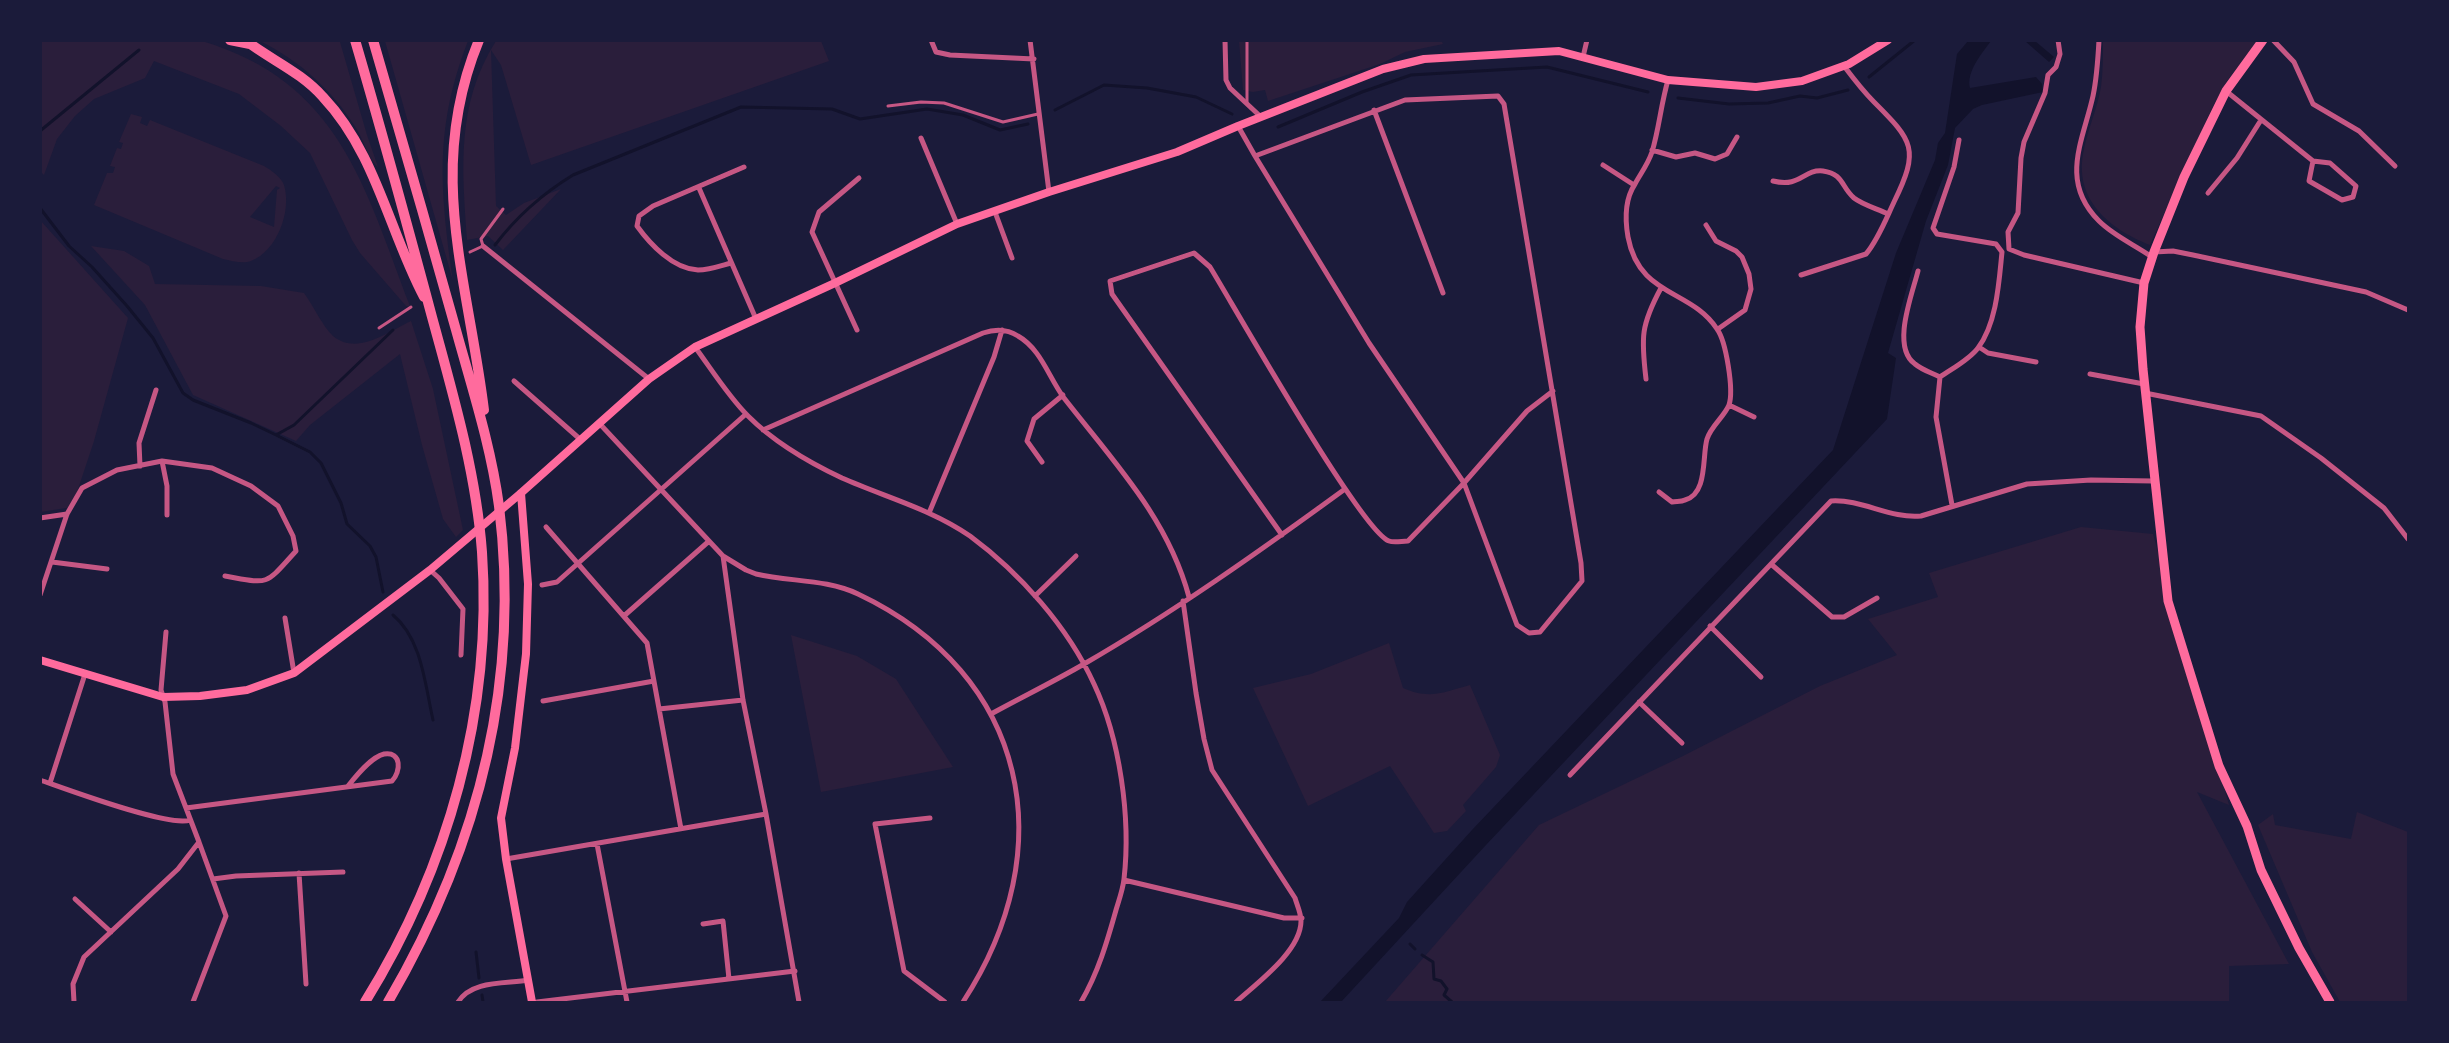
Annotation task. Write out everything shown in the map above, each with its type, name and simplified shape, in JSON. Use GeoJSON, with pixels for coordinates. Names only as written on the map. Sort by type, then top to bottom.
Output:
{"type":"FeatureCollection","features":[{"type":"Feature","properties":{"kind":"highway"},"geometry":{"type":"LineString","coordinates":[[230,40],[248,42],[302,77],[323,96],[342,120],[355,139],[377,185],[415,279],[430,307]]}},
{"type":"Feature","properties":{"kind":"highway"},"geometry":{"type":"LineString","coordinates":[[479,40],[459,100],[451,174],[464,294],[481,386],[488,449]]}},
{"type":"Feature","properties":{"kind":"highway"},"geometry":{"type":"LineString","coordinates":[[373,42],[439,268],[488,449],[502,535],[503,657],[492,737],[472,814],[449,884],[416,956],[388,1002]]}},
{"type":"Feature","properties":{"kind":"highway"},"geometry":{"type":"LineString","coordinates":[[356,43],[422,272],[463,429],[478,513],[482,551],[483,619],[471,733],[455,804],[444,840],[415,911],[365,1002]]}},
{"type":"Feature","properties":{"kind":"main road"},"geometry":{"type":"LineString","coordinates":[[40,660],[164,697],[200,696],[247,690],[294,674],[430,570],[649,379],[695,347],[957,224],[1048,192],[1177,152],[1383,69],[1424,59],[1559,51],[1668,80],[1756,87],[1802,81],[1861,58],[1888,40]]}},
{"type":"Feature","properties":{"kind":"main road"},"geometry":{"type":"LineString","coordinates":[[2263,40],[2226,91],[2184,177],[2144,283],[2140,327],[2153,482],[2168,601],[2219,766],[2247,826],[2261,870],[2330,1002]]}},
{"type":"Feature","properties":{"kind":"main road"},"geometry":{"type":"LineString","coordinates":[[521,493],[528,584],[526,645],[516,738],[501,818],[506,859],[532,1002]]}},
{"type":"Feature","properties":{"kind":"street"},"geometry":{"type":"LineString","coordinates":[[931,40],[936,52],[950,55],[1034,59]]}},
{"type":"Feature","properties":{"kind":"street"},"geometry":{"type":"LineString","coordinates":[[1030,40],[1048,192]]}},
{"type":"Feature","properties":{"kind":"street"},"geometry":{"type":"LineString","coordinates":[[1225,40],[1226,80],[1230,88],[1261,117]]}},
{"type":"Feature","properties":{"kind":"street"},"geometry":{"type":"LineString","coordinates":[[1581,56],[1587,40]]}},
{"type":"Feature","properties":{"kind":"street"},"geometry":{"type":"LineString","coordinates":[[2058,40],[2060,54],[2056,67],[2048,75],[2045,93],[2024,142],[2018,213],[2008,232],[2009,249],[2024,255],[2144,283]]}},
{"type":"Feature","properties":{"kind":"street"},"geometry":{"type":"LineString","coordinates":[[2099,40],[2096,82],[2077,151],[2075,173],[2084,198],[2097,220],[2153,255],[2173,251],[2366,292],[2409,310]]}},
{"type":"Feature","properties":{"kind":"street"},"geometry":{"type":"LineString","coordinates":[[2273,40],[2294,62],[2313,104],[2359,131],[2395,166]]}},
{"type":"Feature","properties":{"kind":"street"},"geometry":{"type":"LineString","coordinates":[[1801,275],[1866,254],[1888,214],[1908,167],[1907,141],[1897,124],[1864,92],[1844,66]]}},
{"type":"Feature","properties":{"kind":"street"},"geometry":{"type":"LineString","coordinates":[[1659,492],[1672,502],[1686,500],[1694,495],[1702,476],[1703,454],[1708,436],[1729,405],[1727,359],[1718,329],[1703,314],[1661,288],[1646,275],[1637,264],[1628,238],[1626,215],[1634,184],[1647,166],[1652,150],[1668,80]]}},
{"type":"Feature","properties":{"kind":"street"},"geometry":{"type":"LineString","coordinates":[[2226,91],[2313,161],[2330,163],[2356,186],[2353,196],[2342,200],[2309,181],[2313,161]]}},
{"type":"Feature","properties":{"kind":"street"},"geometry":{"type":"LineString","coordinates":[[1238,126],[1255,156],[1369,343],[1464,483],[1517,626],[1529,633],[1540,632],[1582,581],[1553,391],[1541,332],[1504,104],[1498,96],[1405,100],[1255,156]]}},
{"type":"Feature","properties":{"kind":"street"},"geometry":{"type":"LineString","coordinates":[[1374,110],[1443,293]]}},
{"type":"Feature","properties":{"kind":"street"},"geometry":{"type":"LineString","coordinates":[[2208,193],[2237,158],[2261,120]]}},
{"type":"Feature","properties":{"kind":"street"},"geometry":{"type":"LineString","coordinates":[[1652,150],[1676,157],[1695,153],[1715,159],[1727,154],[1737,137]]}},
{"type":"Feature","properties":{"kind":"street"},"geometry":{"type":"LineString","coordinates":[[921,138],[957,224]]}},
{"type":"Feature","properties":{"kind":"street"},"geometry":{"type":"LineString","coordinates":[[1940,377],[1970,357],[1979,347],[1991,318],[2002,252],[1996,243],[1937,234],[1933,228],[1954,167],[1959,140]]}},
{"type":"Feature","properties":{"kind":"street"},"geometry":{"type":"LineString","coordinates":[[1603,165],[1634,184]]}},
{"type":"Feature","properties":{"kind":"street"},"geometry":{"type":"LineString","coordinates":[[731,263],[695,270],[677,265],[646,238],[637,226],[639,216],[653,206],[744,167]]}},
{"type":"Feature","properties":{"kind":"street"},"geometry":{"type":"LineString","coordinates":[[1773,181],[1791,183],[1812,172],[1829,172],[1842,180],[1854,198],[1888,214]]}},
{"type":"Feature","properties":{"kind":"street"},"geometry":{"type":"LineString","coordinates":[[857,330],[815,239],[813,225],[819,212],[859,178]]}},
{"type":"Feature","properties":{"kind":"street"},"geometry":{"type":"LineString","coordinates":[[699,188],[756,319]]}},
{"type":"Feature","properties":{"kind":"street"},"geometry":{"type":"LineString","coordinates":[[995,212],[1012,258]]}},
{"type":"Feature","properties":{"kind":"street"},"geometry":{"type":"LineString","coordinates":[[1706,225],[1716,241],[1736,251],[1742,257],[1750,282],[1749,299],[1745,310],[1718,329]]}},
{"type":"Feature","properties":{"kind":"street"},"geometry":{"type":"LineString","coordinates":[[483,246],[649,379]]}},
{"type":"Feature","properties":{"kind":"street"},"geometry":{"type":"LineString","coordinates":[[1282,535],[1112,294],[1110,281],[1194,254],[1210,267],[1345,489],[1380,534],[1390,541],[1408,541],[1464,483],[1527,411],[1553,391]]}},
{"type":"Feature","properties":{"kind":"street"},"geometry":{"type":"LineString","coordinates":[[1918,271],[1905,323],[1903,341],[1906,355],[1915,364],[1940,377]]}},
{"type":"Feature","properties":{"kind":"street"},"geometry":{"type":"LineString","coordinates":[[1646,379],[1642,346],[1643,329],[1648,313],[1661,288]]}},
{"type":"Feature","properties":{"kind":"street"},"geometry":{"type":"LineString","coordinates":[[763,430],[992,330],[1012,333],[1026,342],[1041,359],[1063,395],[1146,501],[1174,554],[1186,599],[1196,693],[1212,770],[1295,898],[1302,918],[1295,945],[1236,1002]]}},
{"type":"Feature","properties":{"kind":"street"},"geometry":{"type":"LineString","coordinates":[[929,513],[994,357],[1002,330]]}},
{"type":"Feature","properties":{"kind":"street"},"geometry":{"type":"LineString","coordinates":[[695,347],[746,414],[763,430],[827,470],[929,513],[969,536],[994,556],[1035,596],[1056,621],[1084,664],[1104,708],[1119,769],[1125,826],[1124,880],[1107,945],[1081,1002]]}},
{"type":"Feature","properties":{"kind":"street"},"geometry":{"type":"LineString","coordinates":[[1979,347],[1988,354],[2036,362]]}},
{"type":"Feature","properties":{"kind":"street"},"geometry":{"type":"LineString","coordinates":[[2090,374],[2261,416],[2321,458],[2384,508],[2409,539]]}},
{"type":"Feature","properties":{"kind":"street"},"geometry":{"type":"LineString","coordinates":[[1940,377],[1936,417],[1952,505]]}},
{"type":"Feature","properties":{"kind":"street"},"geometry":{"type":"LineString","coordinates":[[514,381],[581,440]]}},
{"type":"Feature","properties":{"kind":"street"},"geometry":{"type":"LineString","coordinates":[[140,466],[139,443],[156,390]]}},
{"type":"Feature","properties":{"kind":"street"},"geometry":{"type":"LineString","coordinates":[[1042,462],[1027,441],[1034,419],[1063,395]]}},
{"type":"Feature","properties":{"kind":"street"},"geometry":{"type":"LineString","coordinates":[[1729,405],[1754,417]]}},
{"type":"Feature","properties":{"kind":"street"},"geometry":{"type":"LineString","coordinates":[[542,585],[557,582],[660,488],[746,414]]}},
{"type":"Feature","properties":{"kind":"street"},"geometry":{"type":"LineString","coordinates":[[599,423],[723,556],[756,574],[835,585],[857,593],[883,608],[919,632],[958,666],[991,714],[1010,761],[1016,785],[1016,871],[1009,904],[997,935],[982,969],[963,1002]]}},
{"type":"Feature","properties":{"kind":"street"},"geometry":{"type":"LineString","coordinates":[[162,461],[167,486],[167,514]]}},
{"type":"Feature","properties":{"kind":"street"},"geometry":{"type":"LineString","coordinates":[[40,595],[67,514],[82,488],[117,470],[162,461],[212,468],[251,486],[278,506],[293,536],[296,551],[269,580],[258,583],[225,576]]}},
{"type":"Feature","properties":{"kind":"street"},"geometry":{"type":"LineString","coordinates":[[1570,775],[1831,501],[1846,500],[1906,517],[1921,516],[2027,484],[2091,480],[2153,482]]}},
{"type":"Feature","properties":{"kind":"street"},"geometry":{"type":"LineString","coordinates":[[991,714],[1084,664],[1282,535],[1345,489]]}},
{"type":"Feature","properties":{"kind":"street"},"geometry":{"type":"LineString","coordinates":[[40,518],[67,514]]}},
{"type":"Feature","properties":{"kind":"street"},"geometry":{"type":"LineString","coordinates":[[546,527],[579,562],[647,643],[681,829]]}},
{"type":"Feature","properties":{"kind":"street"},"geometry":{"type":"LineString","coordinates":[[625,615],[708,542]]}},
{"type":"Feature","properties":{"kind":"street"},"geometry":{"type":"LineString","coordinates":[[723,556],[743,700],[766,814],[799,1002]]}},
{"type":"Feature","properties":{"kind":"street"},"geometry":{"type":"LineString","coordinates":[[1035,596],[1076,556]]}},
{"type":"Feature","properties":{"kind":"street"},"geometry":{"type":"LineString","coordinates":[[52,562],[107,569]]}},
{"type":"Feature","properties":{"kind":"street"},"geometry":{"type":"LineString","coordinates":[[1771,564],[1832,617],[1844,617],[1877,598]]}},
{"type":"Feature","properties":{"kind":"street"},"geometry":{"type":"LineString","coordinates":[[430,570],[440,578],[463,609],[461,655]]}},
{"type":"Feature","properties":{"kind":"street"},"geometry":{"type":"LineString","coordinates":[[285,618],[294,674]]}},
{"type":"Feature","properties":{"kind":"street"},"geometry":{"type":"LineString","coordinates":[[1710,626],[1761,677]]}},
{"type":"Feature","properties":{"kind":"street"},"geometry":{"type":"LineString","coordinates":[[166,632],[161,690],[164,697],[173,774],[226,916],[193,1002]]}},
{"type":"Feature","properties":{"kind":"street"},"geometry":{"type":"LineString","coordinates":[[50,783],[85,674]]}},
{"type":"Feature","properties":{"kind":"street"},"geometry":{"type":"LineString","coordinates":[[543,701],[654,681]]}},
{"type":"Feature","properties":{"kind":"street"},"geometry":{"type":"LineString","coordinates":[[659,709],[743,700]]}},
{"type":"Feature","properties":{"kind":"street"},"geometry":{"type":"LineString","coordinates":[[1639,702],[1682,743]]}},
{"type":"Feature","properties":{"kind":"street"},"geometry":{"type":"LineString","coordinates":[[186,808],[392,781],[400,768],[398,760],[391,755],[384,754],[374,759],[348,786]]}},
{"type":"Feature","properties":{"kind":"street"},"geometry":{"type":"LineString","coordinates":[[40,780],[156,817],[181,822],[190,820]]}},
{"type":"Feature","properties":{"kind":"street"},"geometry":{"type":"LineString","coordinates":[[506,859],[766,814]]}},
{"type":"Feature","properties":{"kind":"street"},"geometry":{"type":"LineString","coordinates":[[930,818],[874,824],[904,970],[945,1002]]}},
{"type":"Feature","properties":{"kind":"street"},"geometry":{"type":"LineString","coordinates":[[74,1002],[73,984],[84,957],[178,869],[199,842]]}},
{"type":"Feature","properties":{"kind":"street"},"geometry":{"type":"LineString","coordinates":[[597,844],[627,1002]]}},
{"type":"Feature","properties":{"kind":"street"},"geometry":{"type":"LineString","coordinates":[[213,879],[343,872]]}},
{"type":"Feature","properties":{"kind":"street"},"geometry":{"type":"LineString","coordinates":[[298,873],[306,984]]}},
{"type":"Feature","properties":{"kind":"street"},"geometry":{"type":"LineString","coordinates":[[1124,880],[1284,918],[1302,918]]}},
{"type":"Feature","properties":{"kind":"street"},"geometry":{"type":"LineString","coordinates":[[75,899],[111,932]]}},
{"type":"Feature","properties":{"kind":"street"},"geometry":{"type":"LineString","coordinates":[[703,924],[723,921],[729,979]]}},
{"type":"Feature","properties":{"kind":"street"},"geometry":{"type":"LineString","coordinates":[[537,1002],[795,971]]}},
{"type":"Feature","properties":{"kind":"street"},"geometry":{"type":"LineString","coordinates":[[458,1002],[473,988],[529,980]]}},
{"type":"Feature","properties":{"kind":"lane"},"geometry":{"type":"LineString","coordinates":[[1247,40],[1247,103]]}},
{"type":"Feature","properties":{"kind":"lane"},"geometry":{"type":"LineString","coordinates":[[888,106],[921,102],[944,103],[1003,122],[1040,113]]}},
{"type":"Feature","properties":{"kind":"lane"},"geometry":{"type":"LineString","coordinates":[[470,252],[483,246],[481,239],[503,209]]}},
{"type":"Feature","properties":{"kind":"lane"},"geometry":{"type":"LineString","coordinates":[[379,328],[411,307]]}},
{"type":"Feature","properties":{"kind":"shaded area"},"geometry":{"type":"Polygon","coordinates":[[[1441,40],[1443,44],[1405,52],[1380,64],[1268,101],[1265,90],[1253,92],[1243,90],[1239,41],[1441,40]]]}},
{"type":"Feature","properties":{"kind":"shaded area"},"geometry":{"type":"Polygon","coordinates":[[[41,41],[202,41],[248,59],[286,83],[316,111],[340,144],[360,180],[410,306],[406,306],[360,253],[310,153],[281,126],[239,94],[154,61],[145,78],[94,99],[75,116],[57,139],[44,175],[41,172],[41,41]]]}},
{"type":"Feature","properties":{"kind":"shaded area"},"geometry":{"type":"Polygon","coordinates":[[[260,41],[340,42],[378,167],[347,114],[326,89],[288,57],[260,41]]]}},
{"type":"Feature","properties":{"kind":"shaded area"},"geometry":{"type":"Polygon","coordinates":[[[385,41],[468,41],[449,102],[443,160],[445,217],[453,281],[385,41]]]}},
{"type":"Feature","properties":{"kind":"shaded area"},"geometry":{"type":"Polygon","coordinates":[[[496,41],[821,41],[829,61],[531,165],[501,65],[491,50],[496,41]]]}},
{"type":"Feature","properties":{"kind":"shaded area"},"geometry":{"type":"Polygon","coordinates":[[[1968,41],[1991,41],[1973,69],[1969,82],[1970,88],[2036,77],[2042,84],[2043,92],[1982,105],[1973,109],[1955,128],[1948,165],[1926,221],[1888,353],[1896,358],[1887,419],[1341,1002],[1320,1002],[1399,918],[1407,902],[1472,830],[1833,450],[1896,253],[1935,160],[1938,143],[1945,133],[1957,54],[1968,41]]]}},
{"type":"Feature","properties":{"kind":"shaded area"},"geometry":{"type":"Polygon","coordinates":[[[2025,41],[2035,41],[2054,57],[2049,62],[2025,41]]]}},
{"type":"Feature","properties":{"kind":"shaded area"},"geometry":{"type":"Polygon","coordinates":[[[2103,41],[2257,41],[2227,81],[2214,104],[2150,245],[2109,222],[2098,211],[2084,186],[2083,154],[2101,87],[2103,41]]]}},
{"type":"Feature","properties":{"kind":"shaded area"},"geometry":{"type":"Polygon","coordinates":[[[491,50],[496,206],[506,215],[524,203],[561,189],[503,250],[488,236],[467,240],[465,213],[463,162],[468,113],[474,89],[491,50]]]}},
{"type":"Feature","properties":{"kind":"shaded area"},"geometry":{"type":"Polygon","coordinates":[[[131,114],[142,117],[140,123],[147,126],[150,120],[264,166],[283,182],[286,195],[284,218],[275,239],[268,249],[251,261],[223,259],[94,205],[107,173],[113,173],[115,167],[110,166],[117,148],[121,149],[123,143],[119,142],[131,114]],[[276,186],[250,217],[274,227],[277,190],[280,188],[276,186]]]}},
{"type":"Feature","properties":{"kind":"shaded area"},"geometry":{"type":"Polygon","coordinates":[[[40,220],[128,318],[94,441],[72,507],[41,512],[40,220]]]}},
{"type":"Feature","properties":{"kind":"shaded area"},"geometry":{"type":"Polygon","coordinates":[[[91,246],[124,251],[149,266],[155,284],[261,286],[304,293],[329,332],[342,342],[352,344],[372,340],[411,321],[433,389],[463,530],[456,537],[443,519],[400,354],[310,425],[296,441],[193,395],[145,305],[91,246]]]}},
{"type":"Feature","properties":{"kind":"shaded area"},"geometry":{"type":"Polygon","coordinates":[[[2081,527],[2153,534],[2229,805],[2197,792],[2289,964],[2229,966],[2229,1002],[1385,1002],[1539,825],[1683,756],[1820,686],[1897,655],[1868,619],[1938,597],[1929,573],[2081,527]]]}},
{"type":"Feature","properties":{"kind":"shaded area"},"geometry":{"type":"Polygon","coordinates":[[[791,635],[857,656],[896,679],[953,767],[821,792],[791,635]]]}},
{"type":"Feature","properties":{"kind":"shaded area"},"geometry":{"type":"Polygon","coordinates":[[[1389,643],[1403,688],[1429,694],[1470,685],[1500,755],[1496,767],[1463,805],[1466,811],[1447,831],[1434,833],[1390,766],[1308,806],[1253,688],[1311,674],[1389,643]]]}},
{"type":"Feature","properties":{"kind":"shaded area"},"geometry":{"type":"Polygon","coordinates":[[[2357,812],[2408,832],[2408,1002],[2340,1002],[2312,952],[2258,825],[2273,814],[2275,825],[2351,839],[2357,812]]]}},
{"type":"Feature","properties":{"kind":"waterway"},"geometry":{"type":"LineString","coordinates":[[1869,77],[1915,40]]}},
{"type":"Feature","properties":{"kind":"waterway"},"geometry":{"type":"LineString","coordinates":[[40,131],[139,50]]}},
{"type":"Feature","properties":{"kind":"waterway"},"geometry":{"type":"LineString","coordinates":[[1278,127],[1362,92],[1411,75],[1547,67],[1648,92]]}},
{"type":"Feature","properties":{"kind":"waterway"},"geometry":{"type":"LineString","coordinates":[[1055,110],[1104,85],[1147,88],[1196,97],[1232,114]]}},
{"type":"Feature","properties":{"kind":"waterway"},"geometry":{"type":"LineString","coordinates":[[1678,98],[1729,104],[1768,103],[1800,96],[1817,98],[1848,90]]}},
{"type":"Feature","properties":{"kind":"waterway"},"geometry":{"type":"LineString","coordinates":[[495,245],[531,206],[573,175],[741,107],[832,109],[860,119],[927,109],[963,115],[1000,130],[1028,124]]}},
{"type":"Feature","properties":{"kind":"waterway"},"geometry":{"type":"LineString","coordinates":[[40,208],[69,246],[92,267],[153,338],[183,393],[193,400],[276,435],[294,425],[393,330]]}},
{"type":"Feature","properties":{"kind":"waterway"},"geometry":{"type":"LineString","coordinates":[[276,435],[310,452],[321,463],[341,503],[347,524],[370,546],[376,557],[383,592]]}},
{"type":"Feature","properties":{"kind":"waterway"},"geometry":{"type":"LineString","coordinates":[[393,615],[403,625],[421,663],[433,720]]}},
{"type":"Feature","properties":{"kind":"waterway"},"geometry":{"type":"LineString","coordinates":[[1410,944],[1415,949]]}},
{"type":"Feature","properties":{"kind":"waterway"},"geometry":{"type":"LineString","coordinates":[[476,952],[479,978]]}},
{"type":"Feature","properties":{"kind":"waterway"},"geometry":{"type":"LineString","coordinates":[[1422,955],[1433,962],[1434,979],[1441,981],[1447,989],[1444,995],[1452,1002]]}},
{"type":"Feature","properties":{"kind":"waterway"},"geometry":{"type":"LineString","coordinates":[[482,995],[483,1002]]}}]}
